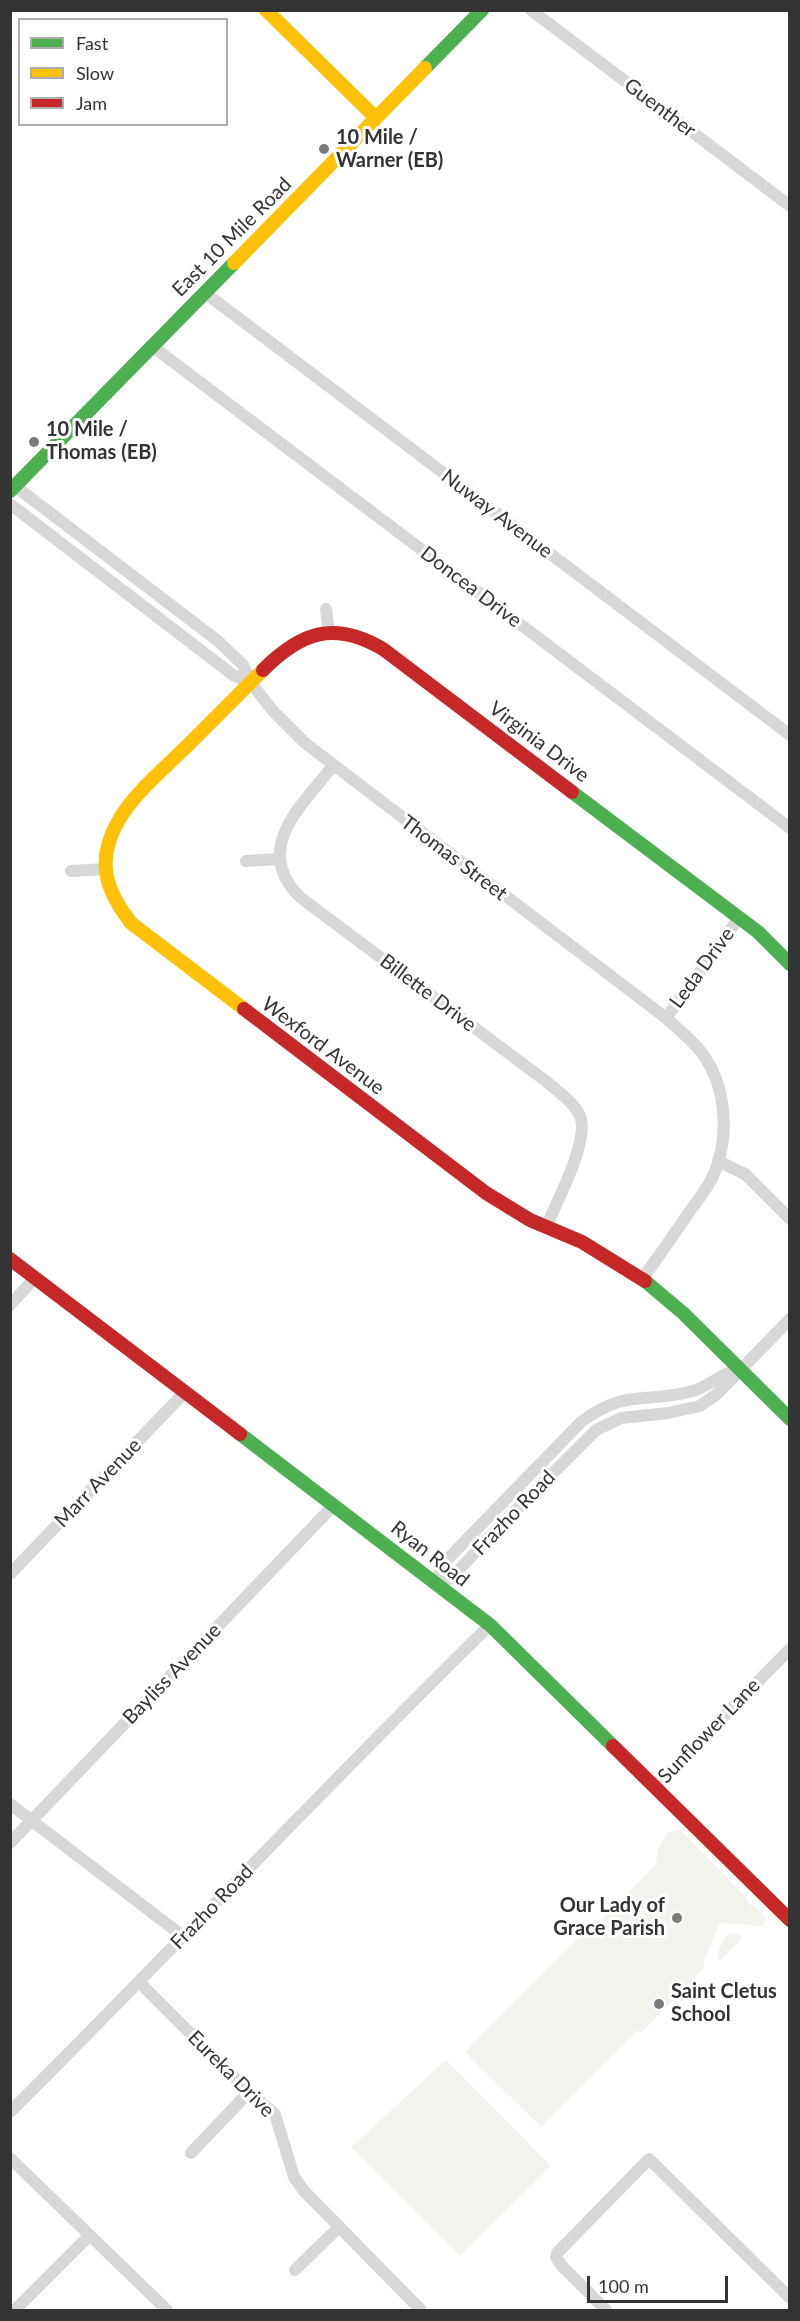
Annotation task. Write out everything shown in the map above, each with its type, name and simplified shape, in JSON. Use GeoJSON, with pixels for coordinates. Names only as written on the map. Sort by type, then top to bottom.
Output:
{"type":"FeatureCollection","features":[{"type":"Feature","properties":{"kind":"street"},"geometry":{"type":"LineString","coordinates":[[266,10],[376,118]]}},
{"type":"Feature","properties":{"kind":"street","name":"East 10 Mile Road"},"geometry":{"type":"LineString","coordinates":[[13,489],[482,10]]}},
{"type":"Feature","properties":{"kind":"street","name":"Guenther"},"geometry":{"type":"LineString","coordinates":[[531,10],[789,206]]}},
{"type":"Feature","properties":{"kind":"street","name":"Nuway Avenue"},"geometry":{"type":"LineString","coordinates":[[204,292],[789,735]]}},
{"type":"Feature","properties":{"kind":"street","name":"Doncea Drive"},"geometry":{"type":"LineString","coordinates":[[152,346],[789,828]]}},
{"type":"Feature","properties":{"kind":"street"},"geometry":{"type":"LineString","coordinates":[[13,489],[218,640],[243,665],[251,683]]}},
{"type":"Feature","properties":{"kind":"street","name":"Thomas Street"},"geometry":{"type":"LineString","coordinates":[[10,504],[233,675],[251,683],[292,730],[333,766],[666,1018],[703,1054],[719,1088],[724,1123],[723,1142],[718,1161],[713,1177],[642,1279]]}},
{"type":"Feature","properties":{"kind":"street"},"geometry":{"type":"LineString","coordinates":[[100,573],[109,558]]}},
{"type":"Feature","properties":{"kind":"street"},"geometry":{"type":"LineString","coordinates":[[141,604],[152,591]]}},
{"type":"Feature","properties":{"kind":"street"},"geometry":{"type":"LineString","coordinates":[[326,609],[329,632]]}},
{"type":"Feature","properties":{"kind":"street","name":"Virginia Drive"},"geometry":{"type":"LineString","coordinates":[[251,683],[282,651],[313,635],[329,632],[359,635],[383,649],[758,932],[789,964]]}},
{"type":"Feature","properties":{"kind":"street","name":"Wexford Avenue"},"geometry":{"type":"LineString","coordinates":[[251,683],[122,813],[112,830],[105,869],[110,890],[118,908],[131,923],[153,941],[486,1193],[521,1215],[582,1242],[642,1279],[683,1313],[789,1419]]}},
{"type":"Feature","properties":{"kind":"street"},"geometry":{"type":"LineString","coordinates":[[246,861],[279,860],[280,843],[289,822],[333,766]]}},
{"type":"Feature","properties":{"kind":"street","name":"Billette Drive"},"geometry":{"type":"LineString","coordinates":[[279,860],[284,875],[302,898],[547,1082],[576,1110],[582,1124],[580,1145],[546,1227]]}},
{"type":"Feature","properties":{"kind":"street"},"geometry":{"type":"LineString","coordinates":[[71,871],[105,869]]}},
{"type":"Feature","properties":{"kind":"street","name":"Leda Drive"},"geometry":{"type":"LineString","coordinates":[[666,1018],[739,918]]}},
{"type":"Feature","properties":{"kind":"street"},"geometry":{"type":"LineString","coordinates":[[718,1161],[745,1174],[789,1219]]}},
{"type":"Feature","properties":{"kind":"street","name":"Ryan Road"},"geometry":{"type":"LineString","coordinates":[[10,1259],[490,1625],[789,1920]]}},
{"type":"Feature","properties":{"kind":"street"},"geometry":{"type":"LineString","coordinates":[[10,1305],[35,1278]]}},
{"type":"Feature","properties":{"kind":"street","name":"Frazho Road"},"geometry":{"type":"LineString","coordinates":[[437,1583],[452,1578],[487,1539],[596,1430],[621,1418],[668,1413],[700,1406],[717,1394],[789,1319]]}},
{"type":"Feature","properties":{"kind":"street","name":"Frazho Road"},"geometry":{"type":"LineString","coordinates":[[437,1583],[441,1566],[581,1422],[593,1413],[622,1400],[693,1391],[724,1373],[739,1370]]}},
{"type":"Feature","properties":{"kind":"street","name":"Marr Avenue"},"geometry":{"type":"LineString","coordinates":[[10,1574],[185,1392]]}},
{"type":"Feature","properties":{"kind":"street","name":"Bayliss Avenue"},"geometry":{"type":"LineString","coordinates":[[10,1843],[334,1505]]}},
{"type":"Feature","properties":{"kind":"street","name":"Frazho Road"},"geometry":{"type":"LineString","coordinates":[[10,2112],[184,1937],[327,1787],[490,1625]]}},
{"type":"Feature","properties":{"kind":"street","name":"Sunflower Lane"},"geometry":{"type":"LineString","coordinates":[[654,1787],[789,1649]]}},
{"type":"Feature","properties":{"kind":"street"},"geometry":{"type":"LineString","coordinates":[[10,1804],[184,1937]]}},
{"type":"Feature","properties":{"kind":"street","name":"Eureka Drive"},"geometry":{"type":"LineString","coordinates":[[139,1982],[249,2092],[275,2114],[294,2177],[303,2191],[421,2310]]}},
{"type":"Feature","properties":{"kind":"street"},"geometry":{"type":"LineString","coordinates":[[191,2153],[249,2092]]}},
{"type":"Feature","properties":{"kind":"street"},"geometry":{"type":"LineString","coordinates":[[10,2158],[167,2310]]}},
{"type":"Feature","properties":{"kind":"street"},"geometry":{"type":"LineString","coordinates":[[606,2310],[561,2265],[556,2257],[560,2247],[649,2159],[789,2298]]}},
{"type":"Feature","properties":{"kind":"street"},"geometry":{"type":"LineString","coordinates":[[295,2270],[338,2228]]}},
{"type":"Feature","properties":{"kind":"street"},"geometry":{"type":"LineString","coordinates":[[15,2310],[89,2236]]}},
{"type":"Feature","properties":{"kind":"shaded area"},"geometry":{"type":"Polygon","coordinates":[[[680,1830],[744,1895],[750,1905],[753,1905],[766,1918],[763,1926],[720,1923],[704,1961],[704,1968],[641,2033],[638,2030],[541,2127],[465,2052],[592,1924],[602,1919],[656,1864],[658,1849],[668,1832],[680,1830]]]}},
{"type":"Feature","properties":{"kind":"shaded area"},"geometry":{"type":"Polygon","coordinates":[[[729,1933],[741,1934],[741,1939],[721,1960],[718,1958],[720,1947],[729,1933]]]}},
{"type":"Feature","properties":{"kind":"shaded area"},"geometry":{"type":"Polygon","coordinates":[[[446,2060],[551,2166],[460,2256],[351,2147],[446,2060]]]}},
{"type":"Feature","properties":{"kind":"traffic: fast"},"geometry":{"type":"LineString","coordinates":[[425,68],[482,10]]}},
{"type":"Feature","properties":{"kind":"traffic: fast"},"geometry":{"type":"LineString","coordinates":[[10,491],[234,263]]}},
{"type":"Feature","properties":{"kind":"traffic: fast"},"geometry":{"type":"LineString","coordinates":[[572,792],[758,932],[790,964]]}},
{"type":"Feature","properties":{"kind":"traffic: fast"},"geometry":{"type":"LineString","coordinates":[[645,1281],[683,1313],[790,1419]]}},
{"type":"Feature","properties":{"kind":"traffic: fast"},"geometry":{"type":"LineString","coordinates":[[240,1434],[490,1625],[613,1746]]}},
{"type":"Feature","properties":{"kind":"traffic: slow"},"geometry":{"type":"LineString","coordinates":[[266,10],[376,118]]}},
{"type":"Feature","properties":{"kind":"traffic: slow"},"geometry":{"type":"LineString","coordinates":[[234,263],[425,68]]}},
{"type":"Feature","properties":{"kind":"traffic: slow"},"geometry":{"type":"LineString","coordinates":[[244,1009],[131,923],[112,892],[107,875],[106,856],[110,839],[126,808],[150,781],[263,670]]}},
{"type":"Feature","properties":{"kind":"traffic: jam"},"geometry":{"type":"LineString","coordinates":[[263,670],[291,647],[319,634],[334,633],[365,640],[383,649],[572,792]]}},
{"type":"Feature","properties":{"kind":"traffic: jam"},"geometry":{"type":"LineString","coordinates":[[244,1009],[486,1193],[530,1220],[582,1242],[645,1281]]}},
{"type":"Feature","properties":{"kind":"traffic: jam"},"geometry":{"type":"LineString","coordinates":[[10,1259],[240,1434]]}},
{"type":"Feature","properties":{"kind":"traffic: jam"},"geometry":{"type":"LineString","coordinates":[[613,1746],[790,1920]]}},
{"type":"Feature","properties":{"kind":"place","name":"10 Mile / Warner (EB)"},"geometry":{"type":"Point","coordinates":[324,149]}},
{"type":"Feature","properties":{"kind":"place","name":"10 Mile / Thomas (EB)"},"geometry":{"type":"Point","coordinates":[34,442]}},
{"type":"Feature","properties":{"kind":"place","name":"Our Lady of Grace Parish"},"geometry":{"type":"Point","coordinates":[677,1918]}},
{"type":"Feature","properties":{"kind":"place","name":"Saint Cletus School"},"geometry":{"type":"Point","coordinates":[659,2004]}}]}
